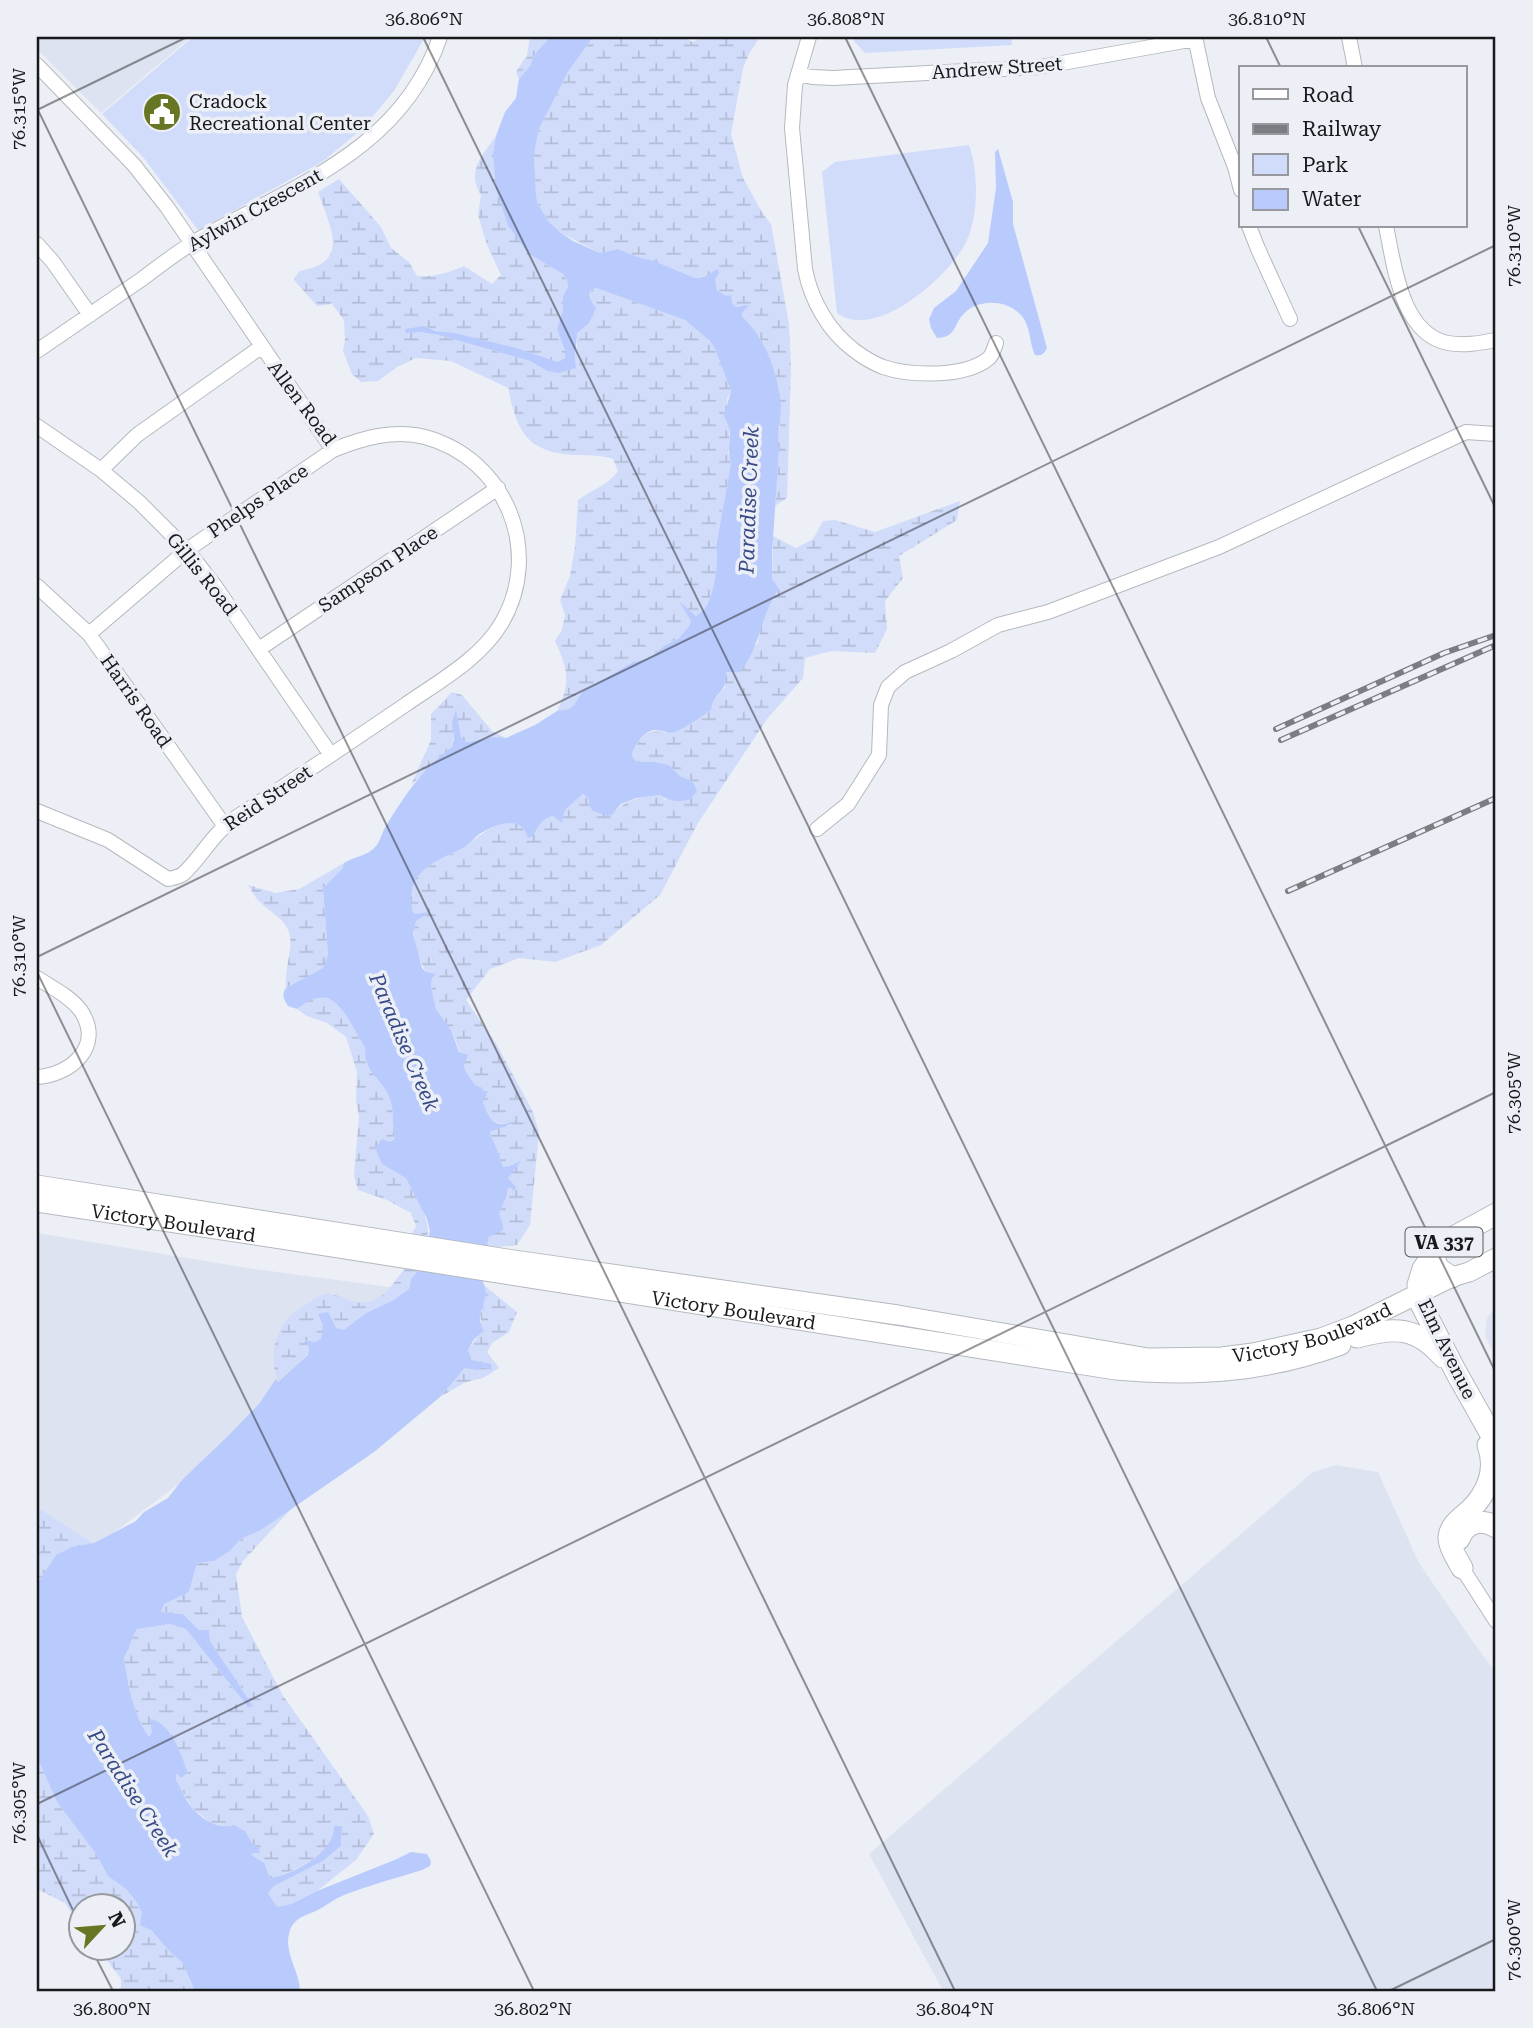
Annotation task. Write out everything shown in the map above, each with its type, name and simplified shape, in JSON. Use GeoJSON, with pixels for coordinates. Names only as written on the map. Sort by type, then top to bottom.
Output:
{"type":"FeatureCollection","features":[{"type":"Feature","properties":{"kind":"main road","name":"Victory Boulevard"},"geometry":{"type":"LineString","coordinates":[[37,1185],[507,1267],[898,1314],[1148,1358],[1211,1365],[1234,1372],[1300,1358],[1357,1338],[1420,1299]]}},
{"type":"Feature","properties":{"kind":"main road","name":"Victory Boulevard"},"geometry":{"type":"LineString","coordinates":[[37,1202],[392,1249]]}},
{"type":"Feature","properties":{"kind":"main road","name":"Elm Avenue"},"geometry":{"type":"LineString","coordinates":[[1462,1568],[1449,1536],[1454,1524],[1483,1494],[1493,1463],[1492,1440],[1420,1299],[1418,1285],[1423,1269],[1434,1252],[1450,1239],[1496,1214]]}},
{"type":"Feature","properties":{"kind":"main road"},"geometry":{"type":"LineString","coordinates":[[1434,1252],[1438,1269],[1461,1274],[1496,1258]]}},
{"type":"Feature","properties":{"kind":"main road"},"geometry":{"type":"LineString","coordinates":[[1420,1299],[1457,1283],[1461,1274]]}},
{"type":"Feature","properties":{"kind":"main road","name":"Victory Boulevard"},"geometry":{"type":"LineString","coordinates":[[1211,1365],[1321,1338],[1420,1299]]}},
{"type":"Feature","properties":{"kind":"main road"},"geometry":{"type":"LineString","coordinates":[[1357,1338],[1389,1330],[1413,1334],[1433,1345],[1456,1372]]}},
{"type":"Feature","properties":{"kind":"main road"},"geometry":{"type":"LineString","coordinates":[[1471,1509],[1487,1502],[1496,1502]]}},
{"type":"Feature","properties":{"kind":"main road"},"geometry":{"type":"LineString","coordinates":[[1462,1568],[1458,1544],[1464,1528],[1478,1522],[1487,1522],[1496,1527]]}},
{"type":"Feature","properties":{"kind":"street","name":"Aylwin Crescent"},"geometry":{"type":"LineString","coordinates":[[37,351],[192,244],[354,153],[375,135],[411,94],[440,37]]}},
{"type":"Feature","properties":{"kind":"street"},"geometry":{"type":"LineString","coordinates":[[809,37],[798,74],[792,128],[805,268],[812,294],[827,321],[846,342],[866,358],[881,366],[914,373],[964,369],[989,358],[996,343]]}},
{"type":"Feature","properties":{"kind":"street"},"geometry":{"type":"LineString","coordinates":[[1349,37],[1355,66]]}},
{"type":"Feature","properties":{"kind":"street"},"geometry":{"type":"LineString","coordinates":[[1195,38],[1208,98],[1239,182]]}},
{"type":"Feature","properties":{"kind":"street","name":"Andrew Street"},"geometry":{"type":"LineString","coordinates":[[798,74],[833,78],[1040,67],[1195,38]]}},
{"type":"Feature","properties":{"kind":"street","name":"Allen Road"},"geometry":{"type":"LineString","coordinates":[[37,65],[134,165],[167,207],[333,450],[378,435],[425,437],[463,454],[478,466],[498,488],[509,509],[517,532],[518,574],[501,625],[489,640],[458,667],[331,755]]}},
{"type":"Feature","properties":{"kind":"street"},"geometry":{"type":"LineString","coordinates":[[1250,228],[1290,319]]}},
{"type":"Feature","properties":{"kind":"street"},"geometry":{"type":"LineString","coordinates":[[1386,228],[1406,305],[1420,327],[1446,343],[1469,345],[1496,340]]}},
{"type":"Feature","properties":{"kind":"street"},"geometry":{"type":"LineString","coordinates":[[37,244],[90,314]]}},
{"type":"Feature","properties":{"kind":"street"},"geometry":{"type":"LineString","coordinates":[[101,470],[137,435],[261,347]]}},
{"type":"Feature","properties":{"kind":"street","name":"Gillis Road"},"geometry":{"type":"LineString","coordinates":[[37,426],[101,470],[139,502],[187,550],[215,586],[331,755]]}},
{"type":"Feature","properties":{"kind":"street"},"geometry":{"type":"LineString","coordinates":[[817,829],[848,804],[879,755],[881,705],[888,687],[905,672],[999,625],[1048,612],[1220,547],[1466,432],[1496,435]]}},
{"type":"Feature","properties":{"kind":"street","name":"Phelps Place"},"geometry":{"type":"LineString","coordinates":[[89,634],[187,550],[333,450]]}},
{"type":"Feature","properties":{"kind":"street","name":"Sampson Place"},"geometry":{"type":"LineString","coordinates":[[259,649],[498,488]]}},
{"type":"Feature","properties":{"kind":"street","name":"Harris Road"},"geometry":{"type":"LineString","coordinates":[[37,586],[89,634],[224,825]]}},
{"type":"Feature","properties":{"kind":"street","name":"Reid Street"},"geometry":{"type":"LineString","coordinates":[[37,811],[108,840],[168,879],[181,876],[224,825],[331,755]]}},
{"type":"Feature","properties":{"kind":"street"},"geometry":{"type":"LineString","coordinates":[[37,978],[80,1010],[88,1034],[87,1044],[77,1061],[55,1074],[37,1077]]}},
{"type":"Feature","properties":{"kind":"street"},"geometry":{"type":"LineString","coordinates":[[1462,1568],[1496,1621]]}},
{"type":"Feature","properties":{"kind":"shaded area"},"geometry":{"type":"Polygon","coordinates":[[[37,37],[191,37],[101,113],[37,49],[37,37]]]}},
{"type":"Feature","properties":{"kind":"shaded area"},"geometry":{"type":"Polygon","coordinates":[[[37,1233],[247,1268],[419,1291],[392,1324],[108,1537],[37,1624],[37,1233]]]}},
{"type":"Feature","properties":{"kind":"shaded area"},"geometry":{"type":"Polygon","coordinates":[[[1496,1308],[1496,1357],[1485,1336],[1487,1318],[1496,1308]]]}},
{"type":"Feature","properties":{"kind":"shaded area"},"geometry":{"type":"Polygon","coordinates":[[[1336,1465],[1378,1472],[1419,1563],[1496,1673],[1496,1991],[943,1991],[869,1854],[1313,1472],[1336,1465]]]}},
{"type":"Feature","properties":{"kind":"green space"},"geometry":{"type":"Polygon","coordinates":[[[193,37],[425,37],[394,91],[362,129],[322,162],[198,230],[143,157],[102,114],[193,37]]]}},
{"type":"Feature","properties":{"kind":"green space"},"geometry":{"type":"Polygon","coordinates":[[[530,37],[550,37],[534,55],[530,66],[519,79],[516,72],[527,55],[530,37]]]}},
{"type":"Feature","properties":{"kind":"green space"},"geometry":{"type":"Polygon","coordinates":[[[593,37],[685,37],[692,42],[703,37],[760,37],[743,68],[731,134],[743,178],[771,224],[789,324],[791,368],[787,498],[775,506],[779,450],[777,440],[780,426],[760,338],[742,316],[748,306],[736,307],[717,290],[715,279],[695,278],[618,249],[600,253],[561,233],[549,222],[538,204],[534,154],[539,129],[568,72],[593,37]]]}},
{"type":"Feature","properties":{"kind":"green space"},"geometry":{"type":"Polygon","coordinates":[[[854,37],[1011,37],[1012,45],[865,53],[854,41],[854,37]]]}},
{"type":"Feature","properties":{"kind":"green space"},"geometry":{"type":"Polygon","coordinates":[[[496,136],[493,153],[529,254],[563,274],[567,280],[568,287],[563,296],[563,310],[557,329],[565,358],[558,362],[424,326],[420,332],[530,361],[547,371],[574,360],[577,333],[591,302],[590,291],[596,288],[685,320],[710,341],[731,391],[727,399],[730,446],[728,452],[731,463],[716,546],[715,578],[708,603],[696,616],[681,603],[691,621],[679,638],[650,658],[633,662],[582,692],[569,709],[557,711],[566,676],[555,641],[562,630],[565,615],[560,600],[570,576],[578,500],[614,476],[618,471],[613,459],[558,453],[534,444],[520,427],[508,388],[451,361],[416,358],[397,367],[378,381],[361,382],[352,374],[343,351],[344,320],[332,304],[317,306],[294,280],[299,271],[316,267],[326,260],[331,252],[331,230],[318,192],[339,179],[381,227],[391,248],[409,262],[417,276],[441,274],[464,266],[492,284],[501,275],[487,245],[478,215],[481,195],[475,171],[496,136]]]}},
{"type":"Feature","properties":{"kind":"green space"},"geometry":{"type":"Polygon","coordinates":[[[969,145],[975,169],[975,210],[969,235],[955,260],[926,289],[889,313],[871,319],[853,320],[837,313],[822,172],[835,162],[969,145]]]}},
{"type":"Feature","properties":{"kind":"green space"},"geometry":{"type":"Polygon","coordinates":[[[960,501],[957,520],[899,556],[903,578],[885,601],[887,629],[875,653],[831,651],[805,658],[803,678],[767,719],[698,823],[660,895],[601,945],[555,962],[519,958],[490,969],[466,1000],[497,1045],[533,1112],[539,1132],[530,1225],[517,1245],[485,1248],[489,1237],[503,1224],[498,1214],[510,1187],[510,1166],[503,1167],[490,1132],[513,1122],[500,1123],[488,1118],[483,1102],[484,1091],[475,1085],[465,1070],[451,1030],[436,1009],[432,978],[423,967],[415,943],[416,921],[429,913],[415,914],[411,911],[416,878],[430,865],[461,849],[495,826],[510,823],[526,829],[553,816],[562,822],[565,810],[583,794],[588,798],[590,807],[612,815],[622,805],[633,800],[660,795],[666,800],[692,781],[680,776],[669,765],[655,762],[637,763],[632,753],[645,735],[653,732],[666,733],[712,703],[725,687],[725,672],[758,643],[765,614],[779,589],[772,579],[773,536],[796,548],[813,539],[823,521],[835,520],[875,532],[960,501]]]}},
{"type":"Feature","properties":{"kind":"green space"},"geometry":{"type":"Polygon","coordinates":[[[452,692],[462,695],[492,731],[506,738],[464,741],[456,711],[452,747],[411,785],[431,740],[431,714],[452,692]]]}},
{"type":"Feature","properties":{"kind":"green space"},"geometry":{"type":"Polygon","coordinates":[[[344,863],[342,869],[323,888],[328,956],[324,968],[286,988],[289,932],[280,919],[257,899],[248,885],[276,893],[299,889],[344,863]]]}},
{"type":"Feature","properties":{"kind":"green space"},"geometry":{"type":"Polygon","coordinates":[[[316,997],[330,1000],[342,1008],[364,1047],[373,1073],[389,1097],[395,1139],[390,1143],[382,1164],[402,1175],[411,1184],[425,1217],[427,1238],[411,1235],[416,1226],[411,1213],[387,1200],[358,1190],[354,1176],[359,1116],[356,1101],[357,1072],[346,1037],[327,1023],[307,1016],[297,1009],[316,997]]]}},
{"type":"Feature","properties":{"kind":"green space"},"geometry":{"type":"Polygon","coordinates":[[[407,1266],[420,1268],[411,1279],[409,1289],[392,1301],[366,1313],[344,1331],[318,1315],[323,1325],[321,1339],[315,1342],[306,1340],[309,1349],[306,1355],[278,1382],[274,1361],[275,1346],[279,1331],[290,1316],[326,1294],[363,1303],[374,1300],[390,1288],[407,1266]]]}},
{"type":"Feature","properties":{"kind":"green space"},"geometry":{"type":"Polygon","coordinates":[[[485,1286],[517,1312],[509,1332],[492,1343],[487,1352],[499,1368],[440,1397],[465,1368],[484,1367],[492,1371],[491,1364],[472,1360],[468,1350],[479,1334],[480,1313],[486,1295],[485,1286]]]}},
{"type":"Feature","properties":{"kind":"green space"},"geometry":{"type":"Polygon","coordinates":[[[37,1507],[94,1544],[72,1548],[59,1554],[37,1584],[37,1507]]]}},
{"type":"Feature","properties":{"kind":"green space"},"geometry":{"type":"Polygon","coordinates":[[[293,1507],[243,1561],[236,1574],[242,1617],[282,1694],[368,1816],[374,1834],[356,1860],[317,1891],[291,1904],[277,1907],[268,1893],[274,1886],[323,1861],[341,1846],[342,1826],[321,1854],[283,1875],[270,1879],[250,1855],[254,1853],[246,1832],[211,1823],[192,1808],[175,1774],[181,1778],[188,1773],[166,1728],[152,1732],[149,1738],[139,1720],[129,1689],[124,1657],[137,1629],[170,1624],[186,1629],[247,1706],[253,1706],[210,1641],[209,1630],[199,1630],[183,1614],[161,1612],[164,1603],[189,1592],[197,1563],[214,1561],[230,1551],[241,1539],[261,1530],[293,1507]]]}},
{"type":"Feature","properties":{"kind":"green space"},"geometry":{"type":"Polygon","coordinates":[[[37,1757],[57,1802],[96,1854],[108,1876],[129,1892],[66,1892],[66,1904],[37,1889],[37,1757]]]}},
{"type":"Feature","properties":{"kind":"green space"},"geometry":{"type":"Polygon","coordinates":[[[136,1902],[151,1930],[182,1962],[195,1991],[121,1991],[121,1979],[108,1962],[136,1962],[136,1902]]]}},
{"type":"Feature","properties":{"kind":"water","name":"Paradise Creek"},"geometry":{"type":"Polygon","coordinates":[[[550,37],[593,37],[568,72],[539,129],[534,154],[536,196],[549,222],[573,241],[600,253],[618,249],[653,261],[656,259],[659,263],[695,278],[703,278],[717,269],[717,290],[726,296],[731,295],[732,303],[736,307],[749,305],[742,316],[768,353],[777,380],[781,406],[772,553],[772,579],[779,589],[747,662],[740,672],[726,672],[725,685],[714,700],[711,710],[674,732],[655,730],[647,733],[632,753],[637,762],[669,765],[680,776],[692,781],[697,791],[691,799],[675,801],[660,795],[636,798],[621,804],[608,816],[593,811],[588,798],[583,794],[565,810],[562,823],[553,816],[549,817],[540,823],[533,836],[528,838],[521,826],[509,823],[496,826],[430,866],[414,883],[412,911],[415,914],[431,912],[416,921],[413,934],[422,968],[426,972],[436,974],[432,978],[431,986],[436,1009],[451,1030],[459,1052],[468,1055],[465,1070],[475,1085],[488,1091],[483,1102],[491,1119],[499,1124],[517,1120],[490,1132],[503,1167],[521,1161],[508,1178],[516,1187],[514,1191],[510,1187],[507,1190],[499,1214],[503,1230],[489,1237],[485,1251],[481,1276],[486,1295],[480,1317],[484,1331],[474,1339],[468,1350],[472,1360],[491,1364],[492,1371],[484,1367],[478,1370],[465,1368],[440,1397],[374,1452],[261,1530],[241,1539],[230,1551],[214,1561],[197,1563],[189,1592],[164,1604],[161,1612],[183,1614],[199,1630],[209,1630],[210,1641],[253,1706],[248,1707],[186,1629],[170,1624],[137,1629],[124,1657],[132,1699],[144,1729],[149,1737],[152,1732],[150,1719],[157,1721],[164,1726],[178,1749],[188,1773],[181,1778],[176,1774],[176,1780],[188,1803],[212,1823],[234,1825],[246,1832],[252,1843],[259,1848],[260,1853],[251,1855],[264,1863],[270,1878],[290,1872],[311,1861],[328,1845],[334,1826],[342,1826],[341,1846],[323,1861],[274,1886],[268,1893],[277,1907],[291,1904],[411,1852],[427,1854],[431,1861],[430,1866],[422,1870],[344,1895],[296,1921],[288,1941],[300,1991],[195,1991],[182,1962],[151,1930],[140,1925],[142,1913],[136,1902],[136,1892],[129,1892],[108,1876],[96,1854],[57,1802],[37,1757],[37,1584],[56,1555],[72,1547],[94,1543],[136,1521],[144,1512],[168,1498],[182,1480],[259,1404],[276,1379],[278,1382],[308,1355],[309,1348],[305,1340],[315,1342],[321,1339],[323,1325],[318,1314],[328,1312],[336,1328],[344,1330],[366,1313],[392,1301],[409,1289],[411,1279],[420,1268],[430,1231],[427,1219],[406,1178],[382,1164],[375,1148],[382,1139],[390,1142],[395,1139],[391,1102],[386,1090],[368,1066],[365,1049],[341,1008],[323,998],[307,1002],[297,1009],[288,1006],[284,997],[286,988],[323,968],[328,955],[323,888],[342,869],[344,863],[376,846],[415,783],[452,747],[452,723],[456,709],[461,737],[469,742],[493,737],[506,738],[557,711],[569,709],[582,692],[633,662],[650,658],[679,638],[691,621],[679,601],[696,616],[708,603],[715,578],[716,547],[731,463],[730,435],[724,416],[731,391],[710,341],[685,320],[596,288],[590,293],[596,308],[589,323],[577,333],[576,368],[559,373],[547,371],[530,361],[438,335],[406,333],[405,329],[424,326],[516,348],[558,362],[565,358],[557,329],[563,310],[563,296],[568,287],[567,280],[563,274],[529,254],[508,225],[496,188],[493,153],[496,136],[505,112],[516,98],[519,79],[530,66],[534,55],[550,37]]]}},
{"type":"Feature","properties":{"kind":"water"},"geometry":{"type":"Polygon","coordinates":[[[998,149],[1013,202],[1013,224],[1047,348],[1039,355],[1035,355],[1024,318],[1006,305],[989,303],[973,307],[961,317],[950,334],[943,337],[937,338],[929,319],[934,308],[956,291],[988,243],[996,188],[995,152],[998,149]]]}},
{"type":"Feature","properties":{"kind":"railway"},"geometry":{"type":"LineString","coordinates":[[1276,729],[1444,653],[1496,635]]}},
{"type":"Feature","properties":{"kind":"railway"},"geometry":{"type":"LineString","coordinates":[[1281,740],[1496,645]]}},
{"type":"Feature","properties":{"kind":"railway"},"geometry":{"type":"LineString","coordinates":[[1288,891],[1496,798]]}},
{"type":"Feature","properties":{"kind":"place","name":"Cradock Recreational Center"},"geometry":{"type":"Point","coordinates":[162,112]}}]}
